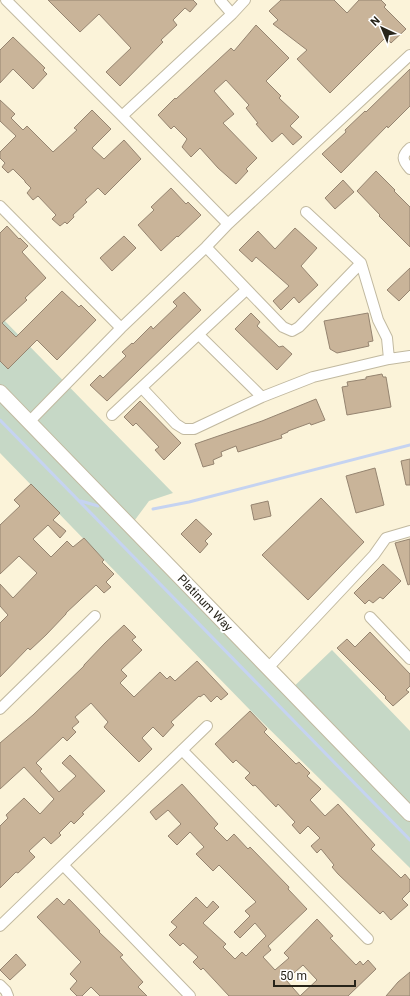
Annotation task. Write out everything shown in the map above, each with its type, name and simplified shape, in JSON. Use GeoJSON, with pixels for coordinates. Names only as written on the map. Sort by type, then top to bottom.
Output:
{"type":"FeatureCollection","features":[{"type":"Feature","properties":{"kind":"street"},"geometry":{"type":"LineString","coordinates":[[6,0],[228,224]]}},
{"type":"Feature","properties":{"kind":"street"},"geometry":{"type":"LineString","coordinates":[[220,0],[232,14]]}},
{"type":"Feature","properties":{"kind":"street"},"geometry":{"type":"LineString","coordinates":[[122,116],[232,14],[245,0]]}},
{"type":"Feature","properties":{"kind":"street"},"geometry":{"type":"LineString","coordinates":[[29,422],[121,328],[228,224],[410,55]]}},
{"type":"Feature","properties":{"kind":"street"},"geometry":{"type":"LineString","coordinates":[[410,148],[404,153],[403,159],[410,169]]}},
{"type":"Feature","properties":{"kind":"street"},"geometry":{"type":"LineString","coordinates":[[0,206],[121,328]]}},
{"type":"Feature","properties":{"kind":"street"},"geometry":{"type":"LineString","coordinates":[[306,212],[361,263],[378,320],[387,338],[389,359]]}},
{"type":"Feature","properties":{"kind":"street"},"geometry":{"type":"LineString","coordinates":[[206,247],[283,327],[292,331],[299,327],[361,263]]}},
{"type":"Feature","properties":{"kind":"street"},"geometry":{"type":"LineString","coordinates":[[112,414],[142,388],[246,290]]}},
{"type":"Feature","properties":{"kind":"street"},"geometry":{"type":"LineString","coordinates":[[199,334],[262,397]]}},
{"type":"Feature","properties":{"kind":"street"},"geometry":{"type":"LineString","coordinates":[[142,388],[176,424],[184,429],[194,429],[262,397],[313,377],[389,359],[410,356]]}},
{"type":"Feature","properties":{"kind":"street","name":"Platinum Way"},"geometry":{"type":"LineString","coordinates":[[0,392],[410,814]]}},
{"type":"Feature","properties":{"kind":"street"},"geometry":{"type":"LineString","coordinates":[[268,668],[374,555],[386,538],[410,531]]}},
{"type":"Feature","properties":{"kind":"street"},"geometry":{"type":"LineString","coordinates":[[0,709],[95,616]]}},
{"type":"Feature","properties":{"kind":"street"},"geometry":{"type":"LineString","coordinates":[[370,617],[410,659]]}},
{"type":"Feature","properties":{"kind":"street"},"geometry":{"type":"LineString","coordinates":[[0,926],[207,726]]}},
{"type":"Feature","properties":{"kind":"street"},"geometry":{"type":"LineString","coordinates":[[182,750],[368,939]]}},
{"type":"Feature","properties":{"kind":"street"},"geometry":{"type":"LineString","coordinates":[[63,865],[190,996]]}},
{"type":"Feature","properties":{"kind":"street"},"geometry":{"type":"LineString","coordinates":[[0,985],[6,991],[8,996]]}},
{"type":"Feature","properties":{"kind":"green space"},"geometry":{"type":"Polygon","coordinates":[[[0,316],[173,493],[149,501],[126,532],[203,603],[286,694],[332,650],[410,731],[410,868],[251,711],[0,453],[0,316]]]}},
{"type":"Feature","properties":{"kind":"building"},"geometry":{"type":"Polygon","coordinates":[[[48,0],[193,0],[197,4],[190,12],[185,8],[173,20],[177,25],[161,40],[163,42],[120,86],[106,72],[131,48],[99,14],[80,32],[48,0]]]}},
{"type":"Feature","properties":{"kind":"building"},"geometry":{"type":"Polygon","coordinates":[[[281,0],[334,0],[347,13],[359,0],[381,0],[386,5],[384,7],[406,29],[391,43],[386,37],[330,93],[297,59],[307,50],[273,24],[278,20],[269,11],[281,0]]]}},
{"type":"Feature","properties":{"kind":"building"},"geometry":{"type":"Polygon","coordinates":[[[256,25],[289,58],[266,81],[281,96],[279,98],[299,117],[290,126],[302,137],[293,145],[282,133],[272,142],[256,124],[258,123],[246,108],[249,105],[226,80],[214,91],[234,114],[223,123],[257,158],[246,169],[248,171],[236,184],[218,168],[200,148],[191,157],[182,147],[187,139],[174,126],[171,129],[158,115],[231,48],[234,51],[256,25]]]}},
{"type":"Feature","properties":{"kind":"building"},"geometry":{"type":"Polygon","coordinates":[[[13,37],[45,68],[43,70],[47,74],[33,89],[13,69],[0,83],[0,50],[13,37]]]}},
{"type":"Feature","properties":{"kind":"building"},"geometry":{"type":"Polygon","coordinates":[[[410,69],[410,106],[388,128],[387,126],[341,173],[322,154],[346,132],[345,130],[365,111],[366,112],[410,69]]]}},
{"type":"Feature","properties":{"kind":"building"},"geometry":{"type":"Polygon","coordinates":[[[0,100],[15,114],[11,118],[23,130],[27,126],[53,152],[77,130],[74,128],[92,110],[111,129],[92,148],[104,159],[124,140],[141,159],[105,195],[98,188],[85,200],[87,202],[73,215],[74,217],[67,224],[65,222],[60,226],[52,219],[56,215],[38,196],[33,200],[27,193],[31,188],[25,181],[13,169],[8,173],[2,167],[5,163],[0,158],[0,152],[16,136],[0,121],[0,100]]]}},
{"type":"Feature","properties":{"kind":"building"},"geometry":{"type":"Polygon","coordinates":[[[376,171],[410,207],[410,247],[379,216],[380,215],[357,191],[376,171]]]}},
{"type":"Feature","properties":{"kind":"building"},"geometry":{"type":"Polygon","coordinates":[[[343,180],[354,192],[335,209],[325,198],[343,180]]]}},
{"type":"Feature","properties":{"kind":"building"},"geometry":{"type":"Polygon","coordinates":[[[171,188],[186,204],[188,202],[201,215],[161,251],[138,225],[154,210],[151,207],[171,188]]]}},
{"type":"Feature","properties":{"kind":"building"},"geometry":{"type":"Polygon","coordinates":[[[7,226],[28,246],[22,252],[46,278],[25,298],[27,300],[2,323],[16,337],[62,291],[79,307],[81,305],[96,320],[57,360],[37,340],[8,369],[0,361],[0,233],[7,226]]]}},
{"type":"Feature","properties":{"kind":"building"},"geometry":{"type":"Polygon","coordinates":[[[295,228],[317,248],[301,266],[318,285],[299,303],[294,297],[281,310],[273,301],[289,286],[256,257],[252,262],[239,250],[258,231],[275,249],[295,228]]]}},
{"type":"Feature","properties":{"kind":"building"},"geometry":{"type":"Polygon","coordinates":[[[124,236],[136,248],[112,271],[100,258],[124,236]]]}},
{"type":"Feature","properties":{"kind":"building"},"geometry":{"type":"Polygon","coordinates":[[[410,268],[410,290],[399,301],[387,290],[410,268]]]}},
{"type":"Feature","properties":{"kind":"building"},"geometry":{"type":"Polygon","coordinates":[[[184,292],[201,310],[107,401],[90,385],[100,375],[103,378],[126,356],[122,352],[132,343],[133,344],[151,326],[153,329],[177,306],[173,302],[184,292]]]}},
{"type":"Feature","properties":{"kind":"building"},"geometry":{"type":"Polygon","coordinates":[[[251,313],[260,322],[257,326],[279,347],[283,346],[292,354],[277,370],[235,329],[251,313]]]}},
{"type":"Feature","properties":{"kind":"building"},"geometry":{"type":"Polygon","coordinates":[[[368,313],[373,341],[368,342],[369,346],[337,353],[330,349],[324,321],[368,313]]]}},
{"type":"Feature","properties":{"kind":"building"},"geometry":{"type":"Polygon","coordinates":[[[382,374],[383,377],[386,377],[391,407],[347,415],[342,387],[348,386],[347,382],[366,379],[366,377],[382,374]]]}},
{"type":"Feature","properties":{"kind":"building"},"geometry":{"type":"Polygon","coordinates":[[[316,399],[325,420],[311,425],[310,423],[288,431],[281,435],[282,438],[238,452],[236,446],[221,452],[222,456],[213,460],[214,464],[203,467],[195,444],[262,421],[316,399]]]}},
{"type":"Feature","properties":{"kind":"building"},"geometry":{"type":"Polygon","coordinates":[[[140,401],[181,443],[164,460],[155,450],[159,447],[136,423],[133,426],[124,417],[140,401]]]}},
{"type":"Feature","properties":{"kind":"building"},"geometry":{"type":"Polygon","coordinates":[[[410,459],[410,485],[406,485],[401,461],[410,459]]]}},
{"type":"Feature","properties":{"kind":"building"},"geometry":{"type":"Polygon","coordinates":[[[375,468],[384,505],[356,513],[346,476],[375,468]]]}},
{"type":"Feature","properties":{"kind":"building"},"geometry":{"type":"Polygon","coordinates":[[[31,484],[60,513],[53,520],[66,531],[60,538],[48,525],[33,539],[51,557],[67,541],[73,547],[84,538],[104,560],[102,562],[114,574],[106,582],[111,587],[104,593],[96,585],[30,650],[28,648],[0,677],[0,623],[8,615],[0,606],[0,584],[13,598],[37,573],[19,556],[0,574],[0,525],[20,506],[14,500],[31,484]]]}},
{"type":"Feature","properties":{"kind":"building"},"geometry":{"type":"Polygon","coordinates":[[[321,498],[364,542],[308,600],[262,555],[321,498]]]}},
{"type":"Feature","properties":{"kind":"building"},"geometry":{"type":"Polygon","coordinates":[[[268,501],[271,516],[254,520],[251,505],[268,501]]]}},
{"type":"Feature","properties":{"kind":"building"},"geometry":{"type":"Polygon","coordinates":[[[196,519],[212,534],[205,541],[208,544],[200,553],[181,534],[196,519]]]}},
{"type":"Feature","properties":{"kind":"building"},"geometry":{"type":"Polygon","coordinates":[[[410,539],[410,584],[408,585],[395,543],[410,539]]]}},
{"type":"Feature","properties":{"kind":"building"},"geometry":{"type":"Polygon","coordinates":[[[383,564],[401,581],[383,599],[380,597],[373,603],[369,600],[365,604],[354,593],[383,564]]]}},
{"type":"Feature","properties":{"kind":"building"},"geometry":{"type":"Polygon","coordinates":[[[124,625],[136,637],[132,640],[142,650],[121,670],[127,676],[120,683],[134,697],[160,672],[167,679],[170,676],[175,681],[197,661],[228,694],[221,700],[217,696],[211,702],[204,694],[200,697],[199,696],[171,722],[174,725],[163,737],[153,727],[142,738],[152,749],[139,762],[104,727],[108,722],[91,703],[75,717],[79,722],[72,728],[76,732],[67,741],[63,737],[36,763],[42,769],[40,771],[59,792],[76,776],[62,763],[70,755],[105,791],[82,813],[84,814],[74,824],[71,821],[59,833],[61,835],[51,844],[44,837],[29,851],[35,857],[18,873],[16,872],[0,888],[0,826],[8,818],[6,815],[24,798],[40,814],[54,799],[24,767],[0,789],[0,743],[33,715],[124,625]]]}},
{"type":"Feature","properties":{"kind":"building"},"geometry":{"type":"Polygon","coordinates":[[[370,632],[410,674],[410,686],[406,690],[409,692],[393,706],[385,698],[386,697],[337,648],[347,639],[355,647],[370,632]]]}},
{"type":"Feature","properties":{"kind":"building"},"geometry":{"type":"Polygon","coordinates":[[[250,711],[267,729],[264,732],[296,764],[299,762],[310,773],[307,776],[321,789],[310,800],[325,816],[338,804],[375,845],[371,849],[401,878],[405,874],[410,880],[410,891],[402,899],[408,905],[391,920],[383,911],[380,914],[338,874],[332,867],[334,865],[321,849],[317,853],[311,846],[320,838],[308,826],[300,834],[292,825],[295,822],[278,804],[276,807],[255,785],[253,786],[245,778],[250,773],[236,760],[233,763],[215,744],[250,711]]]}},
{"type":"Feature","properties":{"kind":"building"},"geometry":{"type":"Polygon","coordinates":[[[182,784],[218,824],[214,828],[227,841],[234,834],[248,849],[250,847],[289,887],[288,889],[307,909],[268,946],[271,950],[263,957],[275,970],[289,958],[284,953],[317,919],[333,936],[330,938],[356,965],[360,961],[363,965],[368,960],[376,969],[348,996],[300,996],[229,996],[203,968],[201,970],[193,962],[198,957],[183,943],[180,946],[169,935],[177,927],[171,922],[196,897],[207,908],[213,901],[219,907],[203,923],[226,944],[223,947],[235,959],[242,952],[246,956],[266,936],[255,923],[240,938],[234,932],[250,916],[245,911],[256,902],[219,865],[213,871],[196,854],[204,847],[190,832],[177,845],[168,836],[181,824],[168,810],[156,820],[150,812],[182,784]],[[303,965],[286,980],[300,996],[317,980],[303,965]]]}},
{"type":"Feature","properties":{"kind":"building"},"geometry":{"type":"Polygon","coordinates":[[[57,898],[64,905],[69,899],[100,931],[99,932],[123,955],[120,957],[143,982],[138,987],[147,996],[100,996],[91,987],[82,996],[77,996],[70,989],[77,981],[70,974],[81,962],[37,917],[57,898]]]}},
{"type":"Feature","properties":{"kind":"building"},"geometry":{"type":"Polygon","coordinates":[[[16,954],[26,965],[10,980],[0,970],[16,954]]]}},
{"type":"Feature","properties":{"kind":"building"},"geometry":{"type":"Polygon","coordinates":[[[410,972],[410,996],[386,996],[398,982],[410,972]]]}},
{"type":"Feature","properties":{"kind":"waterway"},"geometry":{"type":"LineString","coordinates":[[0,420],[410,840]]}},
{"type":"Feature","properties":{"kind":"waterway"},"geometry":{"type":"LineString","coordinates":[[153,509],[189,502],[410,445]]}},
{"type":"Feature","properties":{"kind":"waterway"},"geometry":{"type":"LineString","coordinates":[[81,501],[98,506]]}}]}
